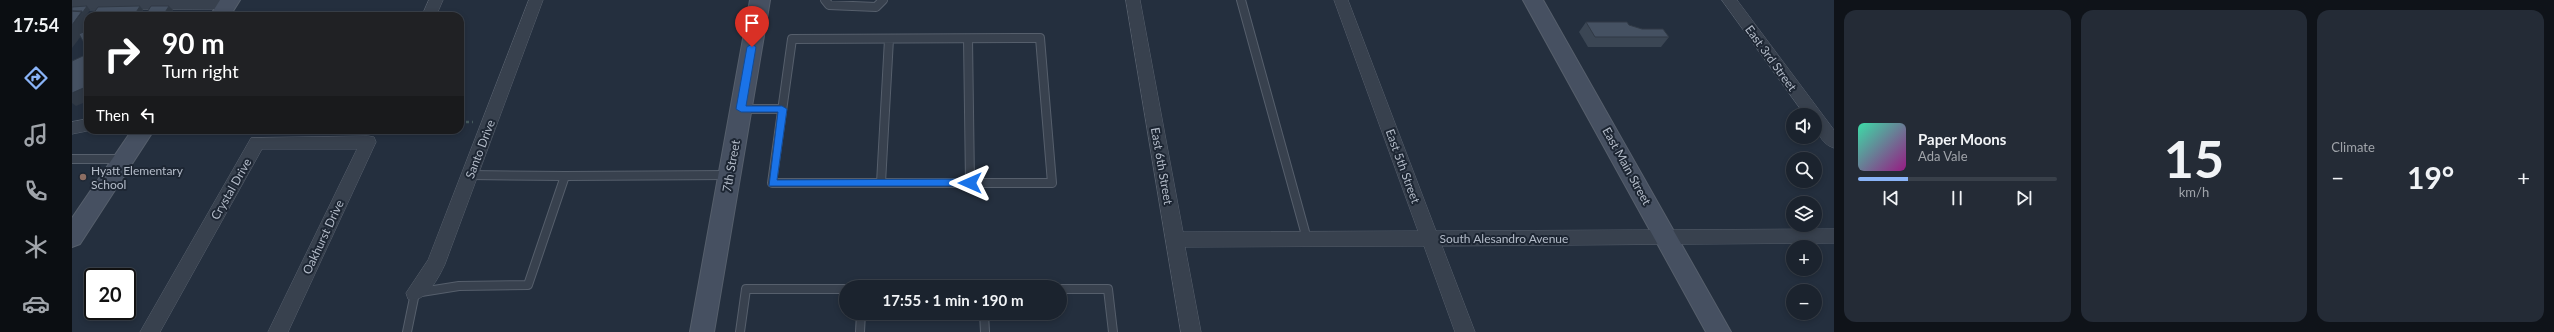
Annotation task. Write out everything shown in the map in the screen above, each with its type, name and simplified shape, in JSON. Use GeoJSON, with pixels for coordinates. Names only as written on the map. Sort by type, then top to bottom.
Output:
{"type":"FeatureCollection","features":[{"type":"Feature","properties":{"kind":"street"},"geometry":{"type":"LineString","coordinates":[[431,12],[436,0]]}},
{"type":"Feature","properties":{"kind":"street","name":"Santo Drive"},"geometry":{"type":"LineString","coordinates":[[415,292],[436,264],[536,0]]}},
{"type":"Feature","properties":{"kind":"street","name":"7th Street"},"geometry":{"type":"LineString","coordinates":[[702,332],[760,0]]}},
{"type":"Feature","properties":{"kind":"street","name":"East 6th Street"},"geometry":{"type":"LineString","coordinates":[[1133,0],[1191,332]]}},
{"type":"Feature","properties":{"kind":"street","name":"East 5th Street"},"geometry":{"type":"LineString","coordinates":[[1341,0],[1465,332]]}},
{"type":"Feature","properties":{"kind":"street","name":"East Main Street"},"geometry":{"type":"LineString","coordinates":[[1533,0],[1667,236],[1719,332]]}},
{"type":"Feature","properties":{"kind":"street","name":"East 3rd Street"},"geometry":{"type":"LineString","coordinates":[[1729,0],[1808,108]]}},
{"type":"Feature","properties":{"kind":"street"},"geometry":{"type":"LineString","coordinates":[[72,5],[226,7]]}},
{"type":"Feature","properties":{"kind":"street"},"geometry":{"type":"LineString","coordinates":[[72,128],[84,126]]}},
{"type":"Feature","properties":{"kind":"street","name":"East 3rd Street"},"geometry":{"type":"LineString","coordinates":[[1822,126],[1834,142]]}},
{"type":"Feature","properties":{"kind":"street"},"geometry":{"type":"LineString","coordinates":[[72,237],[140,134]]}},
{"type":"Feature","properties":{"kind":"street","name":"Crystal Drive"},"geometry":{"type":"LineString","coordinates":[[150,332],[257,143],[368,142]]}},
{"type":"Feature","properties":{"kind":"street","name":"Oakhurst Drive"},"geometry":{"type":"LineString","coordinates":[[278,332],[368,142]]}},
{"type":"Feature","properties":{"kind":"street","name":"South Alesandro Avenue"},"geometry":{"type":"LineString","coordinates":[[1175,240],[1834,236]]}},
{"type":"Feature","properties":{"kind":"lane"},"geometry":{"type":"LineString","coordinates":[[825,0],[829,5],[876,7],[883,0]]}},
{"type":"Feature","properties":{"kind":"lane"},"geometry":{"type":"LineString","coordinates":[[1241,0],[1307,239]]}},
{"type":"Feature","properties":{"kind":"lane"},"geometry":{"type":"LineString","coordinates":[[1040,38],[1052,183],[772,183],[792,39],[968,39],[1040,38]]}},
{"type":"Feature","properties":{"kind":"lane"},"geometry":{"type":"LineString","coordinates":[[881,183],[889,39]]}},
{"type":"Feature","properties":{"kind":"lane"},"geometry":{"type":"LineString","coordinates":[[968,39],[970,183]]}},
{"type":"Feature","properties":{"kind":"lane"},"geometry":{"type":"LineString","coordinates":[[741,109],[782,109]]}},
{"type":"Feature","properties":{"kind":"lane"},"geometry":{"type":"LineString","coordinates":[[72,159],[124,159]]}},
{"type":"Feature","properties":{"kind":"lane"},"geometry":{"type":"LineString","coordinates":[[470,175],[729,175]]}},
{"type":"Feature","properties":{"kind":"lane"},"geometry":{"type":"LineString","coordinates":[[407,332],[411,321],[415,292],[460,286],[528,285],[565,176]]}},
{"type":"Feature","properties":{"kind":"lane"},"geometry":{"type":"LineString","coordinates":[[740,332],[746,289],[839,289]]}},
{"type":"Feature","properties":{"kind":"lane"},"geometry":{"type":"LineString","coordinates":[[1067,289],[1108,289],[1114,332]]}},
{"type":"Feature","properties":{"kind":"lane"},"geometry":{"type":"LineString","coordinates":[[860,332],[861,320]]}},
{"type":"Feature","properties":{"kind":"lane"},"geometry":{"type":"LineString","coordinates":[[984,320],[985,332]]}},
{"type":"Feature","properties":{"kind":"path"},"geometry":{"type":"LineString","coordinates":[[464,122],[474,122]]}},
{"type":"Feature","properties":{"kind":"building"},"geometry":{"type":"Polygon","coordinates":[[[87,6],[83,12],[72,11],[72,7],[87,6]]]}},
{"type":"Feature","properties":{"kind":"building"},"geometry":{"type":"Polygon","coordinates":[[[140,6],[136,12],[94,12],[98,7],[140,6]]]}},
{"type":"Feature","properties":{"kind":"building"},"geometry":{"type":"Polygon","coordinates":[[[151,6],[169,6],[165,12],[147,12],[151,6]]]}},
{"type":"Feature","properties":{"kind":"building"},"geometry":{"type":"Polygon","coordinates":[[[72,11],[82,11],[72,25],[72,11]]]}},
{"type":"Feature","properties":{"kind":"building"},"geometry":{"type":"Polygon","coordinates":[[[1586,22],[1627,22],[1629,25],[1642,29],[1663,29],[1669,37],[1595,37],[1586,22]]]}},
{"type":"Feature","properties":{"kind":"building"},"geometry":{"type":"Polygon","coordinates":[[[84,32],[84,43],[79,34],[84,32]]]}},
{"type":"Feature","properties":{"kind":"building"},"geometry":{"type":"Polygon","coordinates":[[[84,55],[84,88],[72,93],[72,61],[84,55]]]}},
{"type":"Feature","properties":{"kind":"place","name":"Hyatt Elementary School"},"geometry":{"type":"Point","coordinates":[83,177]}},
{"type":"Feature","properties":{"kind":"route"},"geometry":{"type":"LineString","coordinates":[[752,47],[741,109],[782,109],[772,183],[970,183]]}}]}
